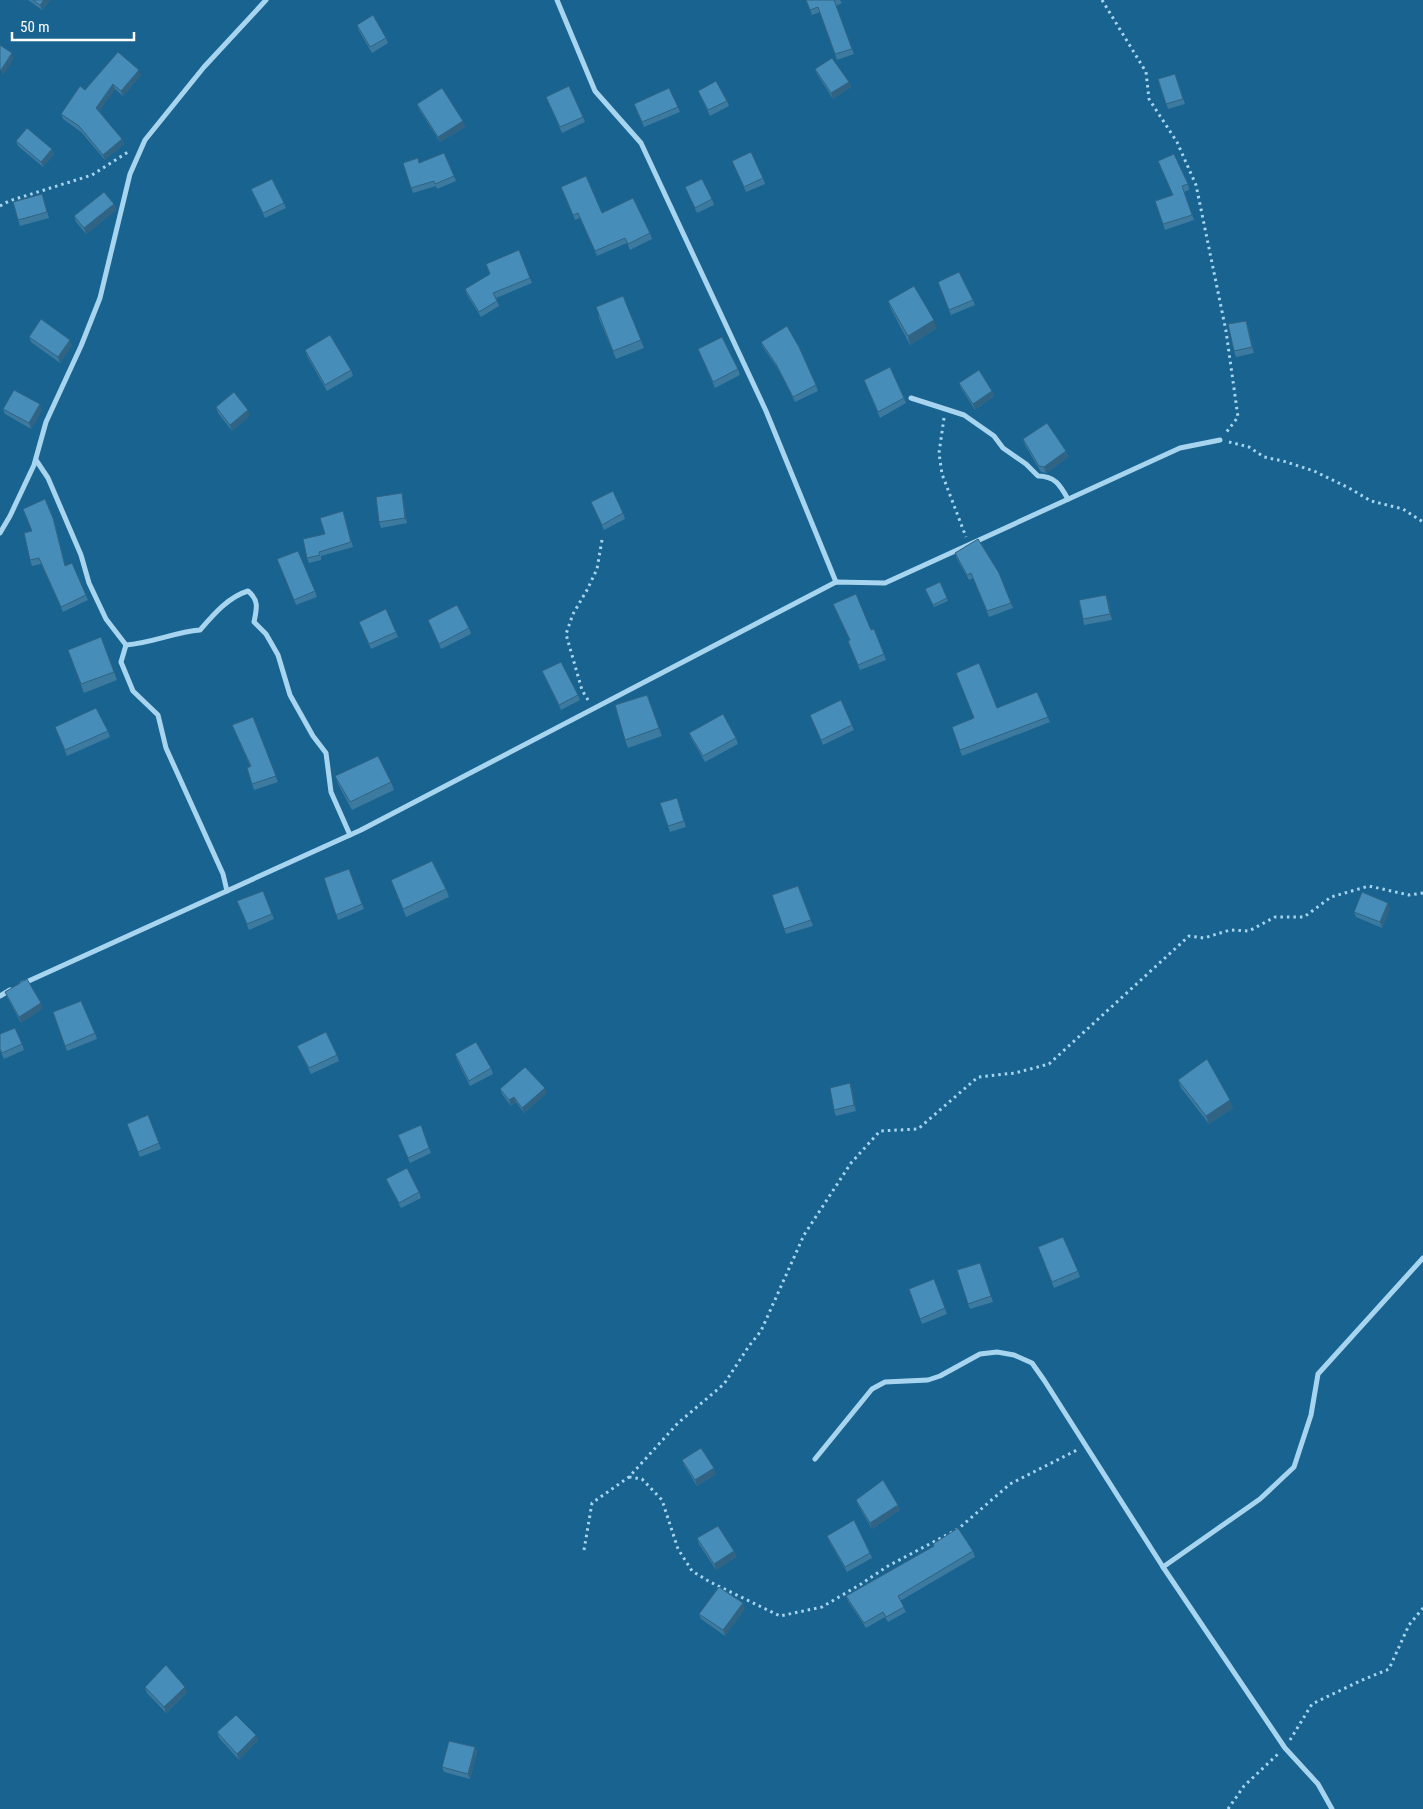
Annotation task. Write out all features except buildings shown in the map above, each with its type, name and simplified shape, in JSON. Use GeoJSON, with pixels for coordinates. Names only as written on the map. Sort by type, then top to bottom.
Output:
{"type":"FeatureCollection","features":[{"type":"Feature","properties":{"kind":"street"},"geometry":{"type":"LineString","coordinates":[[0,533],[36,460],[46,422],[81,346],[100,298],[130,174],[145,140],[204,67],[266,0]]}},
{"type":"Feature","properties":{"kind":"street"},"geometry":{"type":"LineString","coordinates":[[557,0],[595,91],[640,143],[657,178],[766,411],[836,582]]}},
{"type":"Feature","properties":{"kind":"street"},"geometry":{"type":"LineString","coordinates":[[911,398],[964,414],[994,436],[1004,448],[1026,464],[1038,476],[1048,476],[1061,486],[1068,499]]}},
{"type":"Feature","properties":{"kind":"street"},"geometry":{"type":"LineString","coordinates":[[0,996],[30,979],[350,835],[836,582],[885,583],[1180,448],[1220,440]]}},
{"type":"Feature","properties":{"kind":"street"},"geometry":{"type":"LineString","coordinates":[[36,460],[48,478],[81,555],[89,583],[106,618],[126,645]]}},
{"type":"Feature","properties":{"kind":"street"},"geometry":{"type":"LineString","coordinates":[[126,645],[166,638],[184,631],[200,630],[237,594],[248,591],[253,595],[258,605],[254,622],[266,634],[278,655],[290,694],[313,736],[326,753],[330,792],[350,835]]}},
{"type":"Feature","properties":{"kind":"street"},"geometry":{"type":"LineString","coordinates":[[126,645],[121,662],[133,691],[158,716],[166,748],[223,874],[227,891]]}},
{"type":"Feature","properties":{"kind":"street"},"geometry":{"type":"LineString","coordinates":[[1164,1567],[1260,1499],[1294,1467],[1311,1415],[1318,1374],[1423,1260]]}},
{"type":"Feature","properties":{"kind":"street"},"geometry":{"type":"LineString","coordinates":[[815,1459],[872,1389],[885,1382],[934,1378],[980,1354],[997,1352],[1014,1355],[1032,1363],[1164,1567],[1285,1748],[1318,1784],[1332,1809]]}},
{"type":"Feature","properties":{"kind":"path"},"geometry":{"type":"LineString","coordinates":[[1102,0],[1146,72],[1149,99],[1177,142],[1196,185],[1226,330],[1238,417],[1220,440],[1249,447],[1264,457],[1283,461],[1314,472],[1349,488],[1371,501],[1403,509],[1423,522]]}},
{"type":"Feature","properties":{"kind":"path"},"geometry":{"type":"LineString","coordinates":[[0,206],[92,175],[145,140]]}},
{"type":"Feature","properties":{"kind":"path"},"geometry":{"type":"LineString","coordinates":[[945,409],[939,453],[942,474],[962,530],[970,544]]}},
{"type":"Feature","properties":{"kind":"path"},"geometry":{"type":"LineString","coordinates":[[594,708],[582,690],[566,634],[573,614],[587,590],[596,569],[602,540]]}},
{"type":"Feature","properties":{"kind":"path"},"geometry":{"type":"LineString","coordinates":[[584,1550],[592,1503],[629,1477],[678,1424],[724,1384],[761,1331],[804,1235],[851,1163],[880,1131],[918,1129],[978,1077],[1015,1073],[1049,1064],[1189,936],[1204,938],[1230,930],[1249,931],[1275,917],[1304,917],[1331,897],[1369,886],[1409,895],[1423,893]]}},
{"type":"Feature","properties":{"kind":"path"},"geometry":{"type":"LineString","coordinates":[[629,1477],[642,1479],[662,1500],[678,1549],[692,1571],[710,1582],[780,1616],[822,1607],[888,1566],[958,1529],[1010,1484],[1086,1446]]}},
{"type":"Feature","properties":{"kind":"path"},"geometry":{"type":"LineString","coordinates":[[1228,1809],[1244,1786],[1285,1748],[1312,1704],[1389,1669],[1410,1624],[1423,1608]]}}]}
